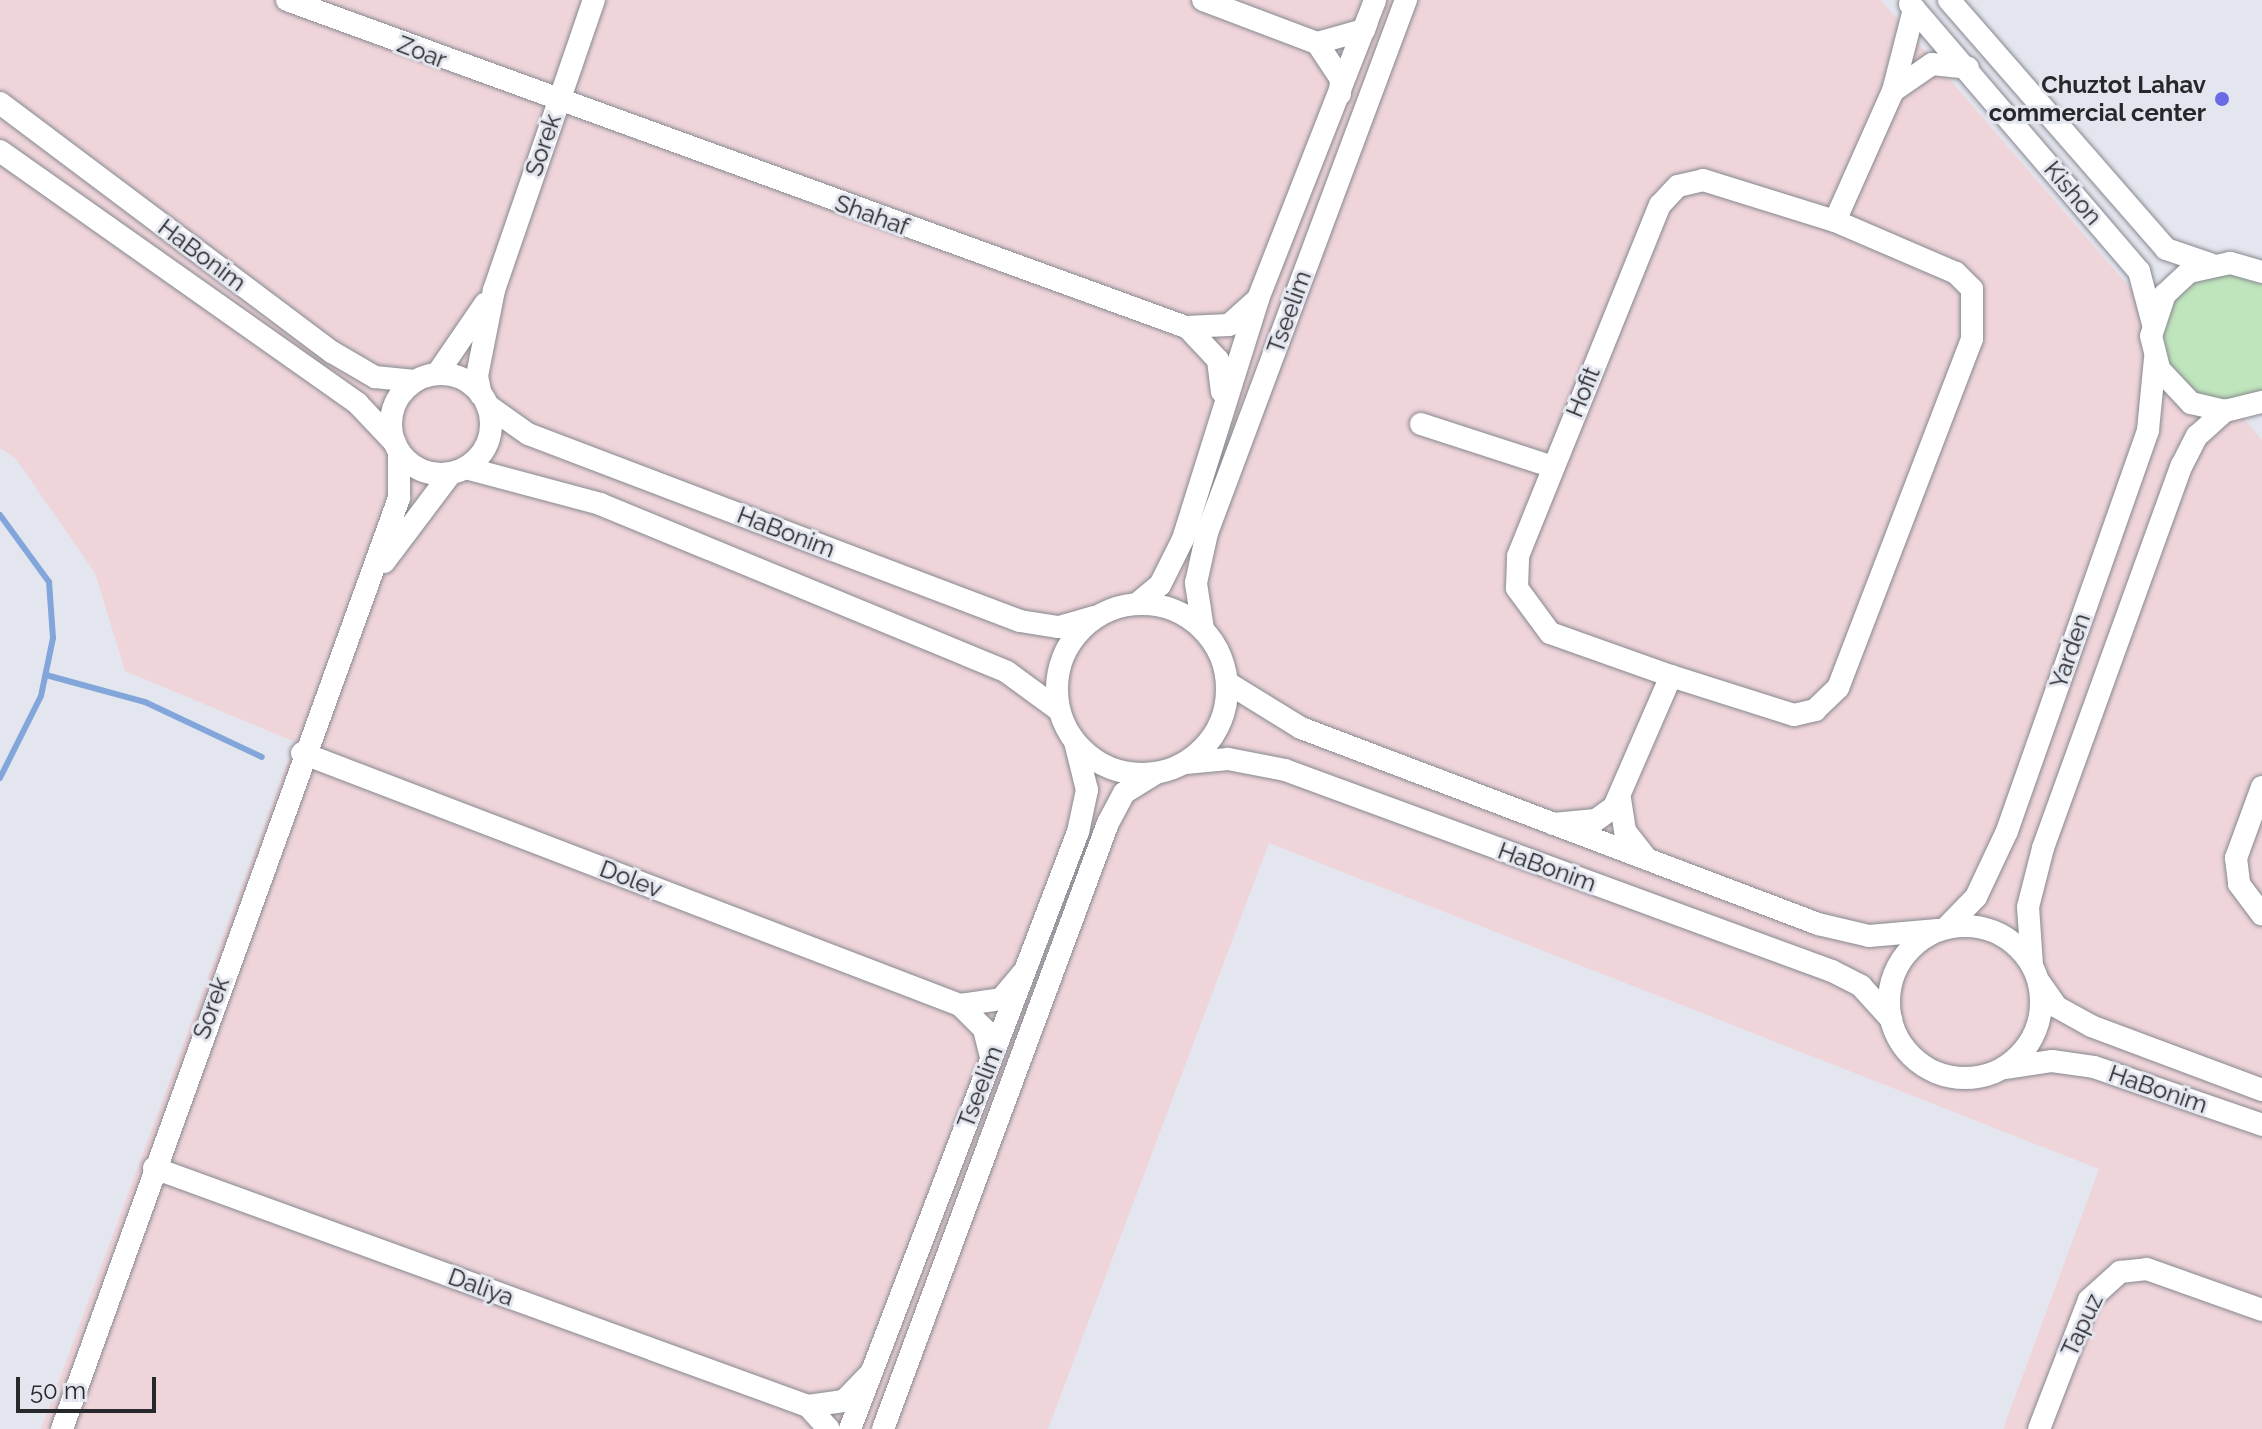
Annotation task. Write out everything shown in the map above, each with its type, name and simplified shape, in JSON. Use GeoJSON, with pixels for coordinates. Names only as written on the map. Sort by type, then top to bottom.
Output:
{"type":"FeatureCollection","features":[{"type":"Feature","properties":{"kind":"street","name":"Zoar"},"geometry":{"type":"LineString","coordinates":[[287,0],[557,104]]}},
{"type":"Feature","properties":{"kind":"street","name":"Sorek"},"geometry":{"type":"LineString","coordinates":[[484,400],[477,376],[494,290],[594,0]]}},
{"type":"Feature","properties":{"kind":"street"},"geometry":{"type":"LineString","coordinates":[[1203,0],[1317,43],[1341,79],[1339,102]]}},
{"type":"Feature","properties":{"kind":"street"},"geometry":{"type":"LineString","coordinates":[[1317,43],[1364,30],[1375,0]]}},
{"type":"Feature","properties":{"kind":"street","name":"Tseelim"},"geometry":{"type":"LineString","coordinates":[[1137,604],[1169,573],[1221,403],[1258,299],[1339,102],[1375,0]]}},
{"type":"Feature","properties":{"kind":"street","name":"Tseelim"},"geometry":{"type":"LineString","coordinates":[[1203,629],[1195,592],[1207,533],[1406,0]]}},
{"type":"Feature","properties":{"kind":"street","name":"Kishon"},"geometry":{"type":"LineString","coordinates":[[1949,0],[2166,249],[2210,264],[2258,268]]}},
{"type":"Feature","properties":{"kind":"street"},"geometry":{"type":"LineString","coordinates":[[1835,221],[1893,91],[1910,4]]}},
{"type":"Feature","properties":{"kind":"street","name":"Kishon"},"geometry":{"type":"LineString","coordinates":[[1910,4],[2139,271],[2153,324],[2155,358]]}},
{"type":"Feature","properties":{"kind":"street"},"geometry":{"type":"LineString","coordinates":[[1893,91],[1932,64],[1968,68]]}},
{"type":"Feature","properties":{"kind":"street","name":"HaBonim"},"geometry":{"type":"LineString","coordinates":[[0,103],[332,352],[375,377],[415,381]]}},
{"type":"Feature","properties":{"kind":"street","name":"Shahaf"},"geometry":{"type":"LineString","coordinates":[[557,104],[1186,327],[1229,325],[1258,299]]}},
{"type":"Feature","properties":{"kind":"street","name":"HaBonim"},"geometry":{"type":"LineString","coordinates":[[0,151],[358,404],[397,447]]}},
{"type":"Feature","properties":{"kind":"street","name":"Hofit"},"geometry":{"type":"LineString","coordinates":[[1731,185],[1835,221],[1956,273],[1974,300],[1972,339],[1838,688],[1815,710],[1794,715],[1550,633],[1528,610],[1517,588],[1518,556],[1660,205],[1678,186],[1731,185]]}},
{"type":"Feature","properties":{"kind":"street"},"geometry":{"type":"LineString","coordinates":[[2153,324],[2172,286],[2210,264]]}},
{"type":"Feature","properties":{"kind":"street","name":"Sorek"},"geometry":{"type":"LineString","coordinates":[[437,374],[494,290]]}},
{"type":"Feature","properties":{"kind":"street","name":"Shahaf"},"geometry":{"type":"LineString","coordinates":[[1186,327],[1218,360],[1221,403]]}},
{"type":"Feature","properties":{"kind":"street"},"geometry":{"type":"LineString","coordinates":[[2155,358],[2181,396],[2262,422]]}},
{"type":"Feature","properties":{"kind":"street","name":"Yarden"},"geometry":{"type":"LineString","coordinates":[[1942,929],[1976,897],[2007,831],[2148,430],[2155,358]]}},
{"type":"Feature","properties":{"kind":"street"},"geometry":{"type":"LineString","coordinates":[[437,374],[465,380],[484,400],[490,435],[459,470],[422,471],[397,447],[392,412],[415,381],[437,374]]}},
{"type":"Feature","properties":{"kind":"street","name":"HaBonim"},"geometry":{"type":"LineString","coordinates":[[484,400],[528,434],[1020,621],[1059,627],[1095,617]]}},
{"type":"Feature","properties":{"kind":"street"},"geometry":{"type":"LineString","coordinates":[[2227,411],[2262,402]]}},
{"type":"Feature","properties":{"kind":"street","name":"Yarden"},"geometry":{"type":"LineString","coordinates":[[2035,972],[2028,907],[2043,848],[2182,465],[2207,424],[2227,411]]}},
{"type":"Feature","properties":{"kind":"street"},"geometry":{"type":"LineString","coordinates":[[1421,424],[1553,467]]}},
{"type":"Feature","properties":{"kind":"street","name":"Sorek"},"geometry":{"type":"LineString","coordinates":[[62,1429],[302,753],[399,498],[397,447]]}},
{"type":"Feature","properties":{"kind":"street","name":"Sorek"},"geometry":{"type":"LineString","coordinates":[[365,590],[459,470]]}},
{"type":"Feature","properties":{"kind":"street","name":"HaBonim"},"geometry":{"type":"LineString","coordinates":[[459,470],[600,504],[1007,672],[1059,710]]}},
{"type":"Feature","properties":{"kind":"street"},"geometry":{"type":"LineString","coordinates":[[1137,604],[1184,614],[1203,629],[1228,683],[1218,729],[1186,763],[1154,774],[1111,769],[1075,742],[1059,710],[1067,648],[1095,617],[1137,604]]}},
{"type":"Feature","properties":{"kind":"street"},"geometry":{"type":"LineString","coordinates":[[1553,824],[1596,820],[1620,799],[1671,676]]}},
{"type":"Feature","properties":{"kind":"street","name":"HaBonim"},"geometry":{"type":"LineString","coordinates":[[1228,683],[1301,728],[1818,924],[1869,936],[1942,929]]}},
{"type":"Feature","properties":{"kind":"street","name":"Tseelim"},"geometry":{"type":"LineString","coordinates":[[850,1429],[1084,809],[1086,774],[1075,742]]}},
{"type":"Feature","properties":{"kind":"street","name":"Dolev"},"geometry":{"type":"LineString","coordinates":[[302,753],[960,1005],[990,1040],[991,1058]]}},
{"type":"Feature","properties":{"kind":"street","name":"HaBonim"},"geometry":{"type":"LineString","coordinates":[[1186,763],[1228,759],[1285,770],[1832,971],[1861,986],[1891,1019]]}},
{"type":"Feature","properties":{"kind":"street","name":"Tseelim"},"geometry":{"type":"LineString","coordinates":[[883,1429],[1108,823],[1124,793],[1154,774]]}},
{"type":"Feature","properties":{"kind":"street"},"geometry":{"type":"LineString","coordinates":[[2262,787],[2236,858],[2239,884],[2262,914]]}},
{"type":"Feature","properties":{"kind":"street"},"geometry":{"type":"LineString","coordinates":[[1620,799],[1625,831],[1646,858]]}},
{"type":"Feature","properties":{"kind":"street"},"geometry":{"type":"LineString","coordinates":[[1942,929],[1993,931],[2035,972],[2035,1034],[2004,1068],[1977,1078],[1936,1072],[1907,1052],[1891,1019],[1895,971],[1914,944],[1942,929]]}},
{"type":"Feature","properties":{"kind":"street","name":"HaBonim"},"geometry":{"type":"LineString","coordinates":[[2035,972],[2057,1007],[2091,1026],[2262,1090]]}},
{"type":"Feature","properties":{"kind":"street","name":"Dolev"},"geometry":{"type":"LineString","coordinates":[[960,1005],[1001,999],[1023,973]]}},
{"type":"Feature","properties":{"kind":"street","name":"HaBonim"},"geometry":{"type":"LineString","coordinates":[[2004,1068],[2052,1061],[2094,1067],[2260,1125]]}},
{"type":"Feature","properties":{"kind":"street","name":"Daliya"},"geometry":{"type":"LineString","coordinates":[[154,1168],[808,1406],[829,1429]]}},
{"type":"Feature","properties":{"kind":"street","name":"Tapuz"},"geometry":{"type":"LineString","coordinates":[[2039,1429],[2089,1300],[2120,1272],[2147,1269],[2258,1309],[2262,1285]]}},
{"type":"Feature","properties":{"kind":"street"},"geometry":{"type":"LineString","coordinates":[[808,1406],[844,1401],[872,1372]]}},
{"type":"Feature","properties":{"kind":"shaded area"},"geometry":{"type":"Polygon","coordinates":[[[0,0],[1881,0],[2262,440],[2262,1429],[2003,1429],[2099,1169],[1269,843],[1048,1429],[41,1429],[295,742],[125,671],[95,573],[16,459],[0,448],[0,0]]]}},
{"type":"Feature","properties":{"kind":"green space"},"geometry":{"type":"Polygon","coordinates":[[[2227,272],[2262,284],[2262,391],[2225,401],[2196,394],[2168,365],[2161,336],[2174,298],[2198,279],[2227,272]]]}},
{"type":"Feature","properties":{"kind":"waterway"},"geometry":{"type":"LineString","coordinates":[[0,515],[49,582],[53,638],[41,696],[0,778]]}},
{"type":"Feature","properties":{"kind":"waterway"},"geometry":{"type":"LineString","coordinates":[[46,675],[145,702],[262,757]]}},
{"type":"Feature","properties":{"kind":"place","name":"Chuztot Lahav commercial center"},"geometry":{"type":"Point","coordinates":[2222,99]}}]}
